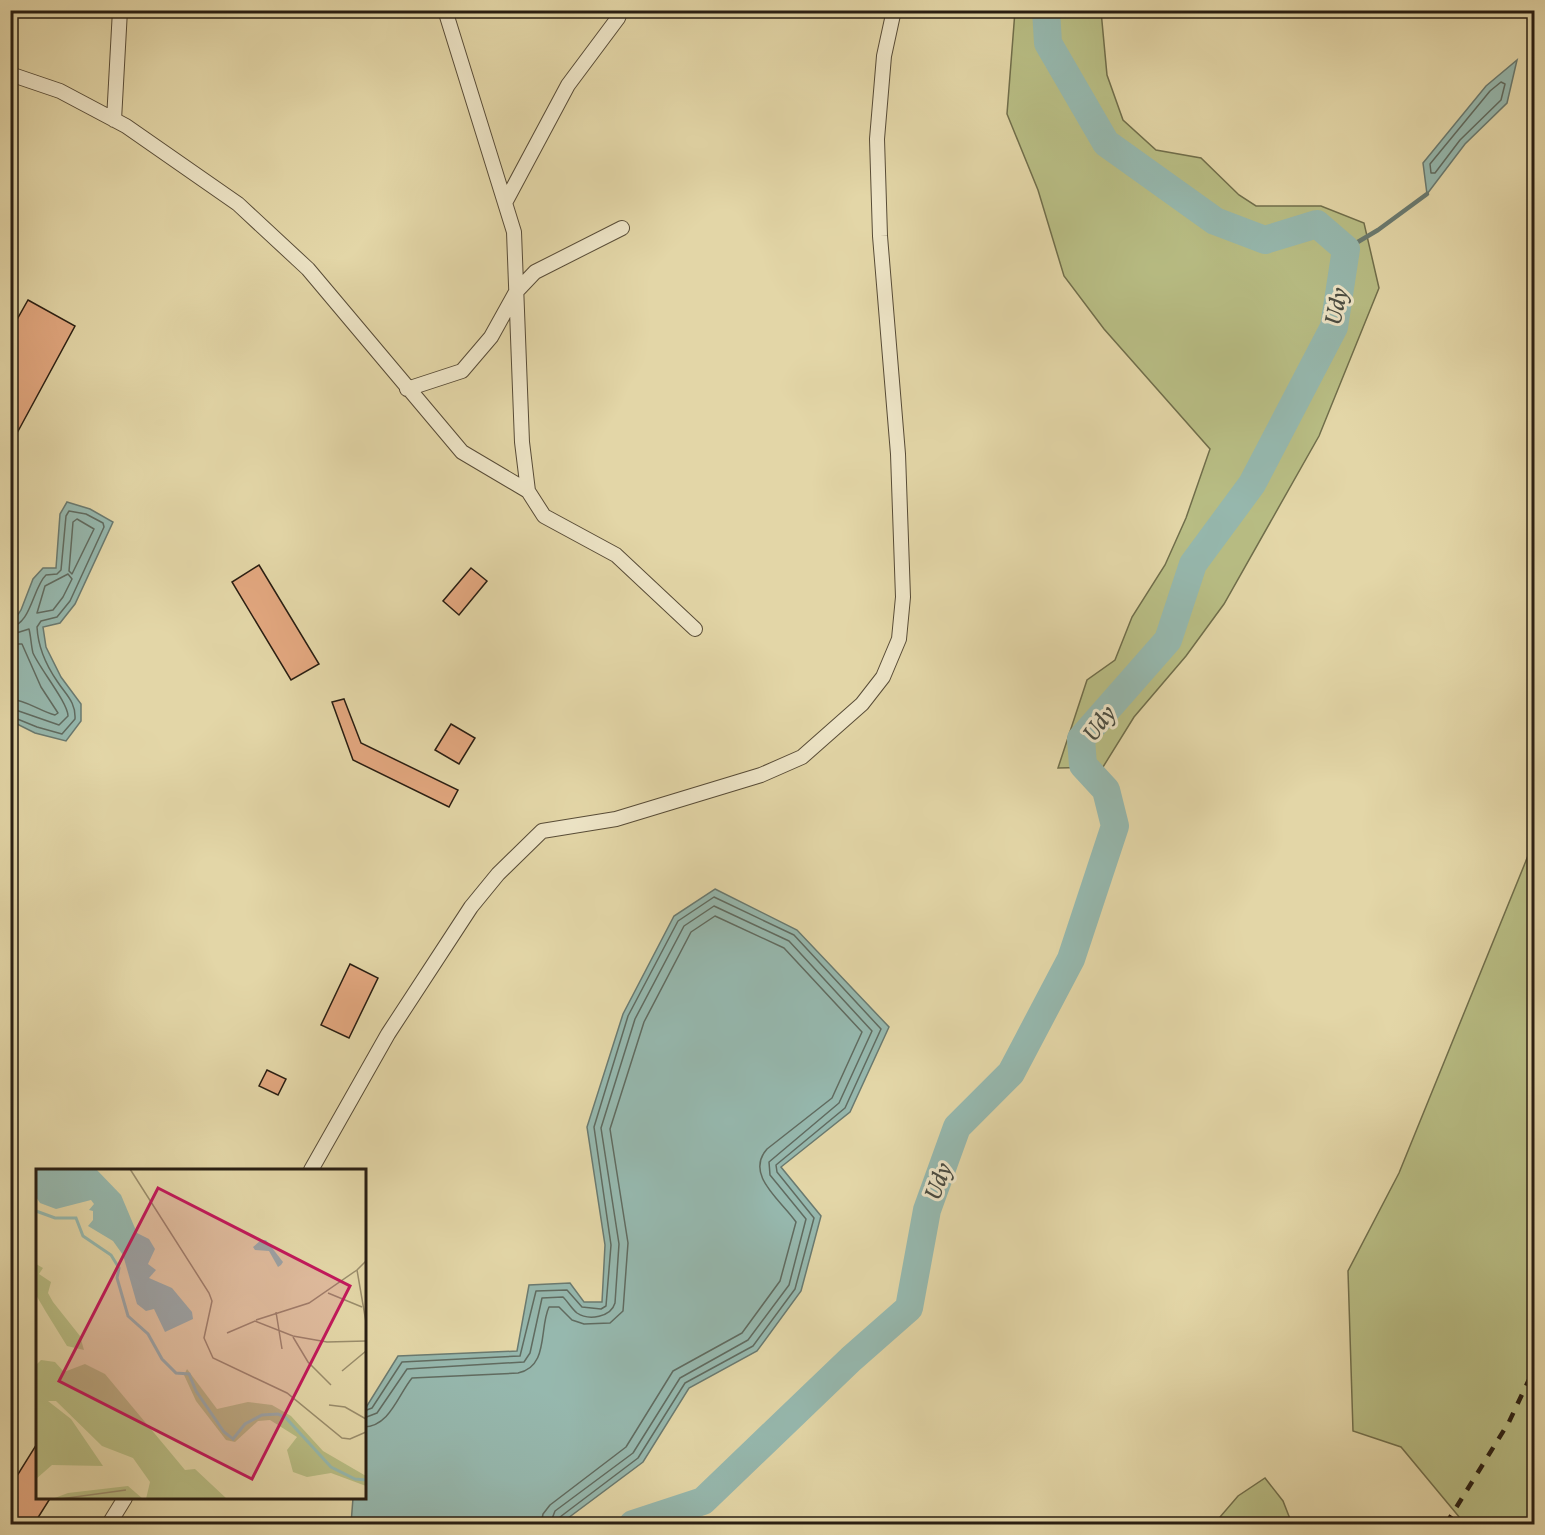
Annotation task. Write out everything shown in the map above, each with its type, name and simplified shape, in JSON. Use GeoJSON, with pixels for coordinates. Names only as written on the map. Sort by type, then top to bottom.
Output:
{"type":"FeatureCollection","features":[{"type":"Feature","properties":{"kind":"street"},"geometry":{"type":"LineString","coordinates":[[114,120],[120,10]]}},
{"type":"Feature","properties":{"kind":"street"},"geometry":{"type":"LineString","coordinates":[[445,10],[514,232],[522,442],[528,491],[544,516],[616,555],[695,629]]}},
{"type":"Feature","properties":{"kind":"street"},"geometry":{"type":"LineString","coordinates":[[506,201],[568,86],[618,18],[621,10]]}},
{"type":"Feature","properties":{"kind":"street"},"geometry":{"type":"LineString","coordinates":[[312,1169],[388,1034],[471,906],[498,873],[542,831],[616,819],[761,775],[802,757],[862,704],[883,677],[899,639],[903,597],[898,454],[880,236],[877,140],[884,56],[894,10]]}},
{"type":"Feature","properties":{"kind":"street"},"geometry":{"type":"LineString","coordinates":[[10,74],[60,91],[114,120],[238,204],[308,269],[462,452],[528,491]]}},
{"type":"Feature","properties":{"kind":"street"},"geometry":{"type":"LineString","coordinates":[[407,389],[462,371],[492,338],[516,292],[535,272],[622,228]]}},
{"type":"Feature","properties":{"kind":"street"},"geometry":{"type":"LineString","coordinates":[[109,1524],[123,1499]]}},
{"type":"Feature","properties":{"kind":"green space"},"geometry":{"type":"Polygon","coordinates":[[[1015,11],[1101,11],[1107,75],[1123,120],[1156,150],[1201,158],[1239,195],[1256,206],[1321,206],[1364,223],[1379,288],[1319,436],[1224,604],[1186,656],[1134,717],[1103,767],[1058,768],[1087,680],[1115,660],[1132,617],[1165,565],[1186,518],[1210,449],[1104,329],[1064,276],[1038,190],[1007,114],[1015,11]]]}},
{"type":"Feature","properties":{"kind":"green space"},"geometry":{"type":"Polygon","coordinates":[[[1534,841],[1534,1524],[1465,1524],[1401,1447],[1353,1431],[1348,1271],[1399,1173],[1534,841]]]}},
{"type":"Feature","properties":{"kind":"green space"},"geometry":{"type":"Polygon","coordinates":[[[1265,1478],[1283,1501],[1292,1524],[1214,1524],[1238,1496],[1265,1478]]]}},
{"type":"Feature","properties":{"kind":"water"},"geometry":{"type":"Polygon","coordinates":[[[1517,60],[1507,103],[1465,144],[1427,194],[1423,163],[1486,86],[1517,60]]]}},
{"type":"Feature","properties":{"kind":"water"},"geometry":{"type":"Polygon","coordinates":[[[67,502],[90,509],[113,522],[75,604],[60,623],[43,627],[46,647],[61,677],[81,704],[81,721],[66,741],[35,733],[11,721],[11,625],[21,610],[33,579],[43,568],[56,568],[60,514],[67,502]]]}},
{"type":"Feature","properties":{"kind":"water"},"geometry":{"type":"Polygon","coordinates":[[[715,889],[797,930],[889,1027],[850,1112],[781,1167],[821,1216],[801,1291],[757,1351],[689,1388],[643,1462],[560,1524],[351,1524],[353,1499],[366,1499],[366,1407],[398,1356],[517,1351],[529,1285],[570,1283],[584,1302],[602,1302],[605,1245],[587,1127],[623,1014],[674,916],[715,889]]]}},
{"type":"Feature","properties":{"kind":"building"},"geometry":{"type":"Polygon","coordinates":[[[28,300],[75,326],[10,446],[10,332],[28,300]]]}},
{"type":"Feature","properties":{"kind":"building"},"geometry":{"type":"Polygon","coordinates":[[[259,565],[319,664],[291,680],[232,582],[259,565]]]}},
{"type":"Feature","properties":{"kind":"building"},"geometry":{"type":"Polygon","coordinates":[[[471,568],[487,581],[459,615],[443,601],[471,568]]]}},
{"type":"Feature","properties":{"kind":"building"},"geometry":{"type":"Polygon","coordinates":[[[344,699],[361,743],[458,790],[449,807],[353,760],[332,702],[344,699]]]}},
{"type":"Feature","properties":{"kind":"building"},"geometry":{"type":"Polygon","coordinates":[[[451,724],[475,738],[459,764],[435,750],[451,724]]]}},
{"type":"Feature","properties":{"kind":"building"},"geometry":{"type":"Polygon","coordinates":[[[350,964],[378,978],[349,1038],[321,1025],[350,964]]]}},
{"type":"Feature","properties":{"kind":"building"},"geometry":{"type":"Polygon","coordinates":[[[267,1070],[286,1079],[278,1095],[259,1086],[267,1070]]]}},
{"type":"Feature","properties":{"kind":"building"},"geometry":{"type":"Polygon","coordinates":[[[36,1445],[36,1499],[50,1499],[34,1524],[10,1524],[10,1487],[36,1445]]]}},
{"type":"Feature","properties":{"kind":"waterway","name":"Udy"},"geometry":{"type":"LineString","coordinates":[[633,1524],[703,1501],[851,1359],[909,1308],[927,1210],[957,1127],[1011,1073],[1071,959],[1115,826],[1106,790],[1083,765],[1081,739],[1168,640],[1193,564],[1252,484],[1334,327],[1346,249],[1317,224],[1265,240],[1215,221],[1106,143],[1048,43],[1046,10]]}},
{"type":"Feature","properties":{"kind":"waterway"},"geometry":{"type":"LineString","coordinates":[[1346,249],[1378,230],[1427,194]]}},
{"type":"Feature","properties":{"kind":"railway"},"geometry":{"type":"LineString","coordinates":[[1446,1524],[1509,1422],[1534,1369]]}}]}
